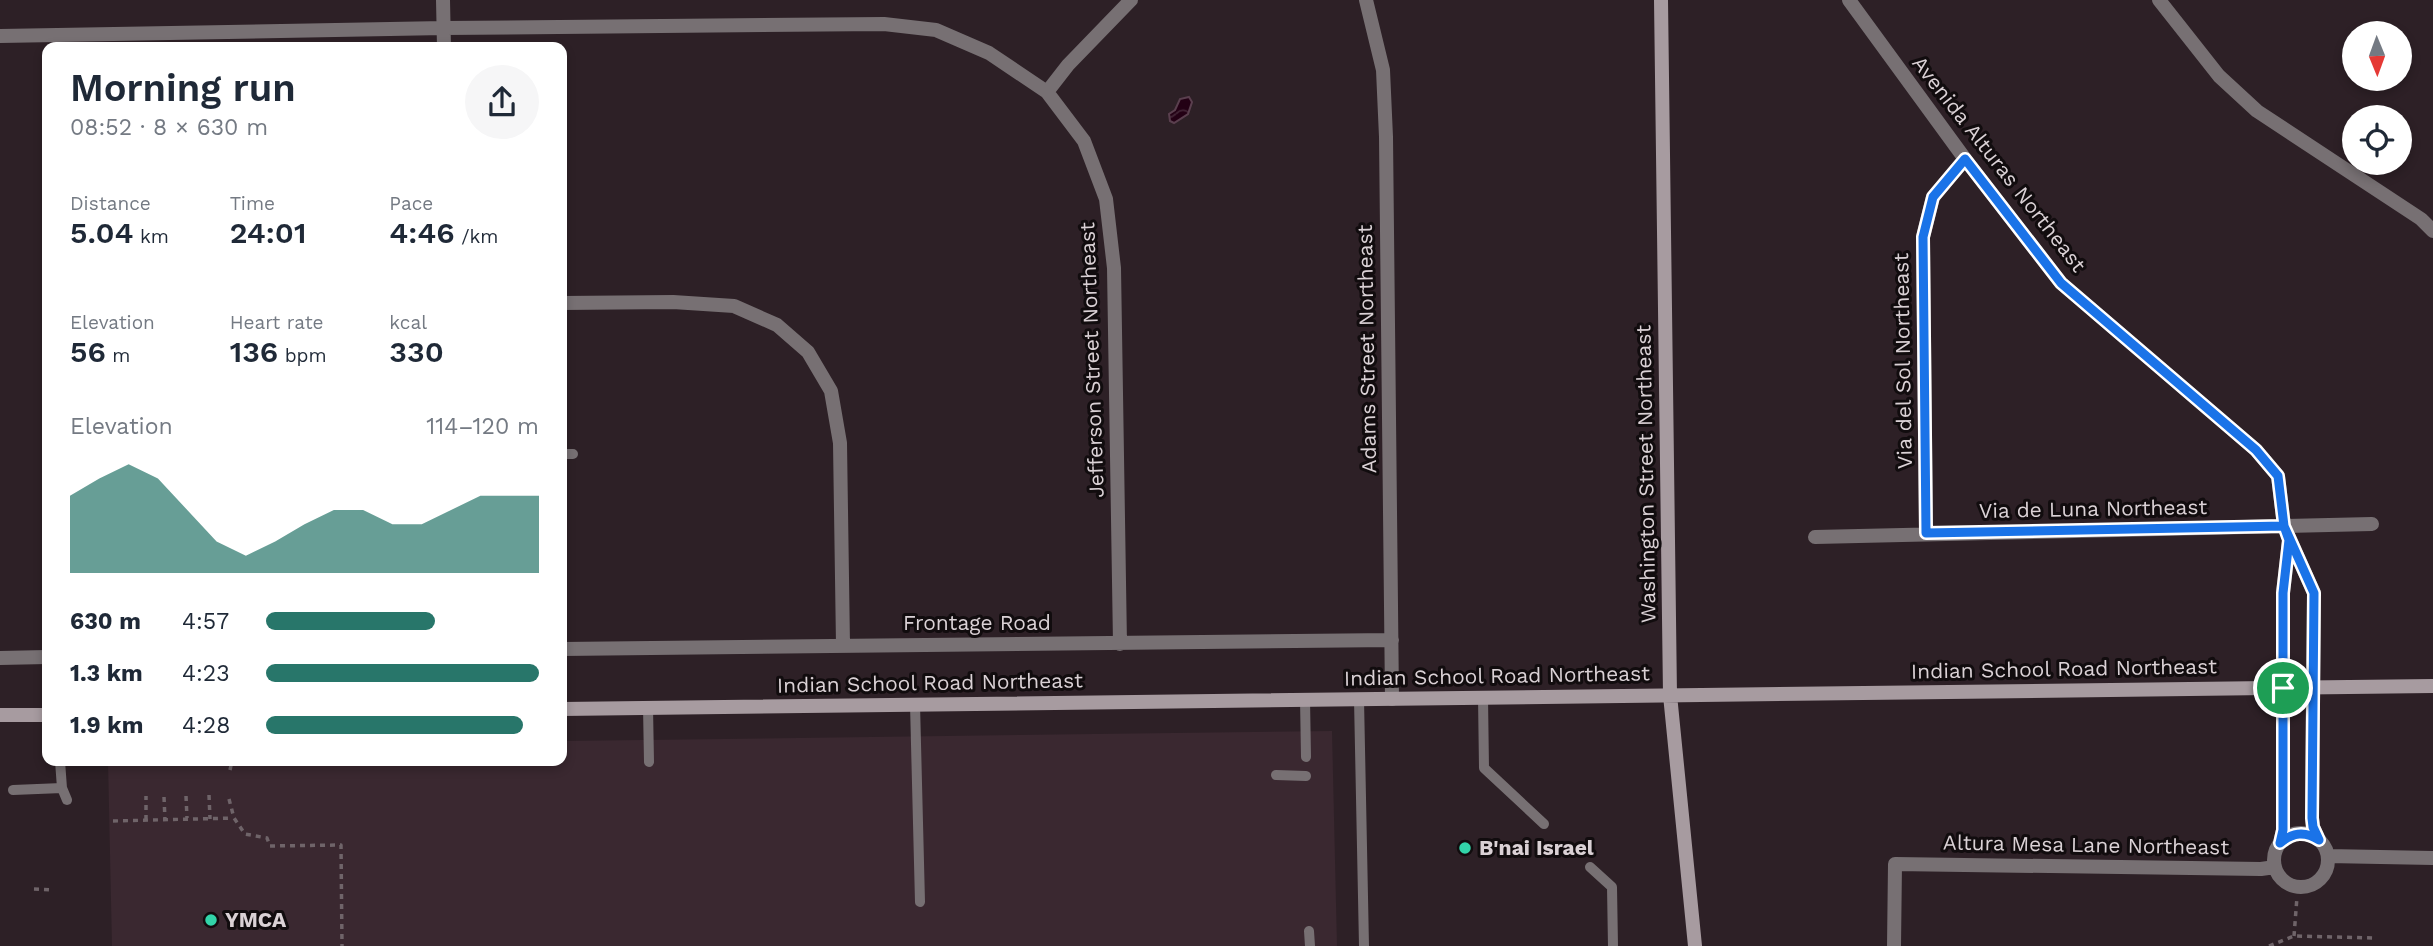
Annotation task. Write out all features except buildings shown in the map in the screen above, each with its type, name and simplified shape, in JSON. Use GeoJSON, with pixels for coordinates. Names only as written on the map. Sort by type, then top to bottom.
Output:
{"type":"FeatureCollection","features":[{"type":"Feature","properties":{"kind":"street"},"geometry":{"type":"LineString","coordinates":[[443,0],[444,42]]}},
{"type":"Feature","properties":{"kind":"street"},"geometry":{"type":"LineString","coordinates":[[1047,92],[1068,65],[1131,0]]}},
{"type":"Feature","properties":{"kind":"street","name":"Adams Street Northeast"},"geometry":{"type":"LineString","coordinates":[[1366,0],[1383,70],[1392,699]]}},
{"type":"Feature","properties":{"kind":"street","name":"Washington Street Northeast"},"geometry":{"type":"LineString","coordinates":[[1661,0],[1670,695],[1695,946]]}},
{"type":"Feature","properties":{"kind":"street","name":"Avenida Alturas Northeast"},"geometry":{"type":"LineString","coordinates":[[1849,0],[1965,159],[2061,283],[2256,450],[2278,476],[2284,526],[2314,593],[2312,818],[2319,840]]}},
{"type":"Feature","properties":{"kind":"street"},"geometry":{"type":"LineString","coordinates":[[2160,0],[2219,76],[2257,111],[2421,219],[2433,231]]}},
{"type":"Feature","properties":{"kind":"street","name":"Jefferson Street Northeast"},"geometry":{"type":"LineString","coordinates":[[0,36],[884,24],[936,30],[989,53],[1047,92],[1084,141],[1107,199],[1114,268],[1120,644]]}},
{"type":"Feature","properties":{"kind":"street","name":"Via del Sol Northeast"},"geometry":{"type":"LineString","coordinates":[[1926,533],[1923,237],[1933,197],[1965,159]]}},
{"type":"Feature","properties":{"kind":"street"},"geometry":{"type":"LineString","coordinates":[[567,303],[673,302],[734,306],[777,325],[808,352],[831,391],[840,443],[843,645]]}},
{"type":"Feature","properties":{"kind":"street","name":"Via de Luna Northeast"},"geometry":{"type":"LineString","coordinates":[[1815,537],[2372,524]]}},
{"type":"Feature","properties":{"kind":"street"},"geometry":{"type":"LineString","coordinates":[[2280,843],[2294,834],[2303,833],[2319,840],[2328,856],[2324,873],[2310,885],[2301,886],[2285,881],[2275,867],[2276,850],[2283,830],[2283,593],[2289,540]]}},
{"type":"Feature","properties":{"kind":"street","name":"Frontage Road"},"geometry":{"type":"LineString","coordinates":[[567,649],[1392,640]]}},
{"type":"Feature","properties":{"kind":"street"},"geometry":{"type":"LineString","coordinates":[[0,658],[42,657]]}},
{"type":"Feature","properties":{"kind":"street","name":"Indian School Road Northeast"},"geometry":{"type":"LineString","coordinates":[[567,709],[2433,686]]}},
{"type":"Feature","properties":{"kind":"street"},"geometry":{"type":"LineString","coordinates":[[0,715],[42,715]]}},
{"type":"Feature","properties":{"kind":"street"},"geometry":{"type":"LineString","coordinates":[[2328,856],[2433,858]]}},
{"type":"Feature","properties":{"kind":"street","name":"Altura Mesa Lane Northeast"},"geometry":{"type":"LineString","coordinates":[[1894,946],[1895,864],[2261,869],[2275,867]]}},
{"type":"Feature","properties":{"kind":"lane"},"geometry":{"type":"LineString","coordinates":[[1483,697],[1484,768],[1544,824]]}},
{"type":"Feature","properties":{"kind":"lane"},"geometry":{"type":"LineString","coordinates":[[1305,699],[1306,757]]}},
{"type":"Feature","properties":{"kind":"lane"},"geometry":{"type":"LineString","coordinates":[[1359,699],[1364,946]]}},
{"type":"Feature","properties":{"kind":"lane"},"geometry":{"type":"LineString","coordinates":[[915,704],[920,902]]}},
{"type":"Feature","properties":{"kind":"lane"},"geometry":{"type":"LineString","coordinates":[[648,708],[649,762]]}},
{"type":"Feature","properties":{"kind":"lane"},"geometry":{"type":"LineString","coordinates":[[60,766],[62,789],[67,800]]}},
{"type":"Feature","properties":{"kind":"lane"},"geometry":{"type":"LineString","coordinates":[[1276,775],[1306,776]]}},
{"type":"Feature","properties":{"kind":"lane"},"geometry":{"type":"LineString","coordinates":[[13,790],[62,789]]}},
{"type":"Feature","properties":{"kind":"lane"},"geometry":{"type":"LineString","coordinates":[[1590,867],[1612,887],[1613,946]]}},
{"type":"Feature","properties":{"kind":"lane"},"geometry":{"type":"LineString","coordinates":[[1309,931],[1310,946]]}},
{"type":"Feature","properties":{"kind":"path"},"geometry":{"type":"LineString","coordinates":[[209,795],[210,818]]}},
{"type":"Feature","properties":{"kind":"path"},"geometry":{"type":"LineString","coordinates":[[146,796],[146,820]]}},
{"type":"Feature","properties":{"kind":"path"},"geometry":{"type":"LineString","coordinates":[[186,796],[187,819]]}},
{"type":"Feature","properties":{"kind":"path"},"geometry":{"type":"LineString","coordinates":[[164,797],[165,820]]}},
{"type":"Feature","properties":{"kind":"path"},"geometry":{"type":"LineString","coordinates":[[229,799],[234,818],[245,834],[267,838],[270,846],[341,845],[342,946]]}},
{"type":"Feature","properties":{"kind":"path"},"geometry":{"type":"LineString","coordinates":[[113,821],[234,818]]}},
{"type":"Feature","properties":{"kind":"path"},"geometry":{"type":"LineString","coordinates":[[34,889],[54,890]]}},
{"type":"Feature","properties":{"kind":"path"},"geometry":{"type":"LineString","coordinates":[[2294,936],[2297,897]]}},
{"type":"Feature","properties":{"kind":"path"},"geometry":{"type":"LineString","coordinates":[[2269,946],[2294,936],[2373,938]]}},
{"type":"Feature","properties":{"kind":"shaded area"},"geometry":{"type":"Polygon","coordinates":[[[1332,731],[1337,946],[112,946],[108,766],[567,766],[567,741],[1332,731]]]}},
{"type":"Feature","properties":{"kind":"water"},"geometry":{"type":"Polygon","coordinates":[[[1189,97],[1192,102],[1188,114],[1174,123],[1170,121],[1169,114],[1175,110],[1180,99],[1189,97]]]}},
{"type":"Feature","properties":{"kind":"place","name":"B'nai Israel"},"geometry":{"type":"Point","coordinates":[1465,848]}},
{"type":"Feature","properties":{"kind":"place","name":"YMCA"},"geometry":{"type":"Point","coordinates":[211,920]}},
{"type":"Feature","properties":{"kind":"route"},"geometry":{"type":"LineString","coordinates":[[2283,688],[2283,593],[2289,540],[2284,526],[1926,533],[1923,237],[1933,197],[1965,159],[2061,283],[2256,450],[2278,476],[2284,526],[2314,593],[2312,818],[2315,835],[2319,840],[2303,833],[2286,837],[2280,843],[2283,830],[2283,688]]}}]}
